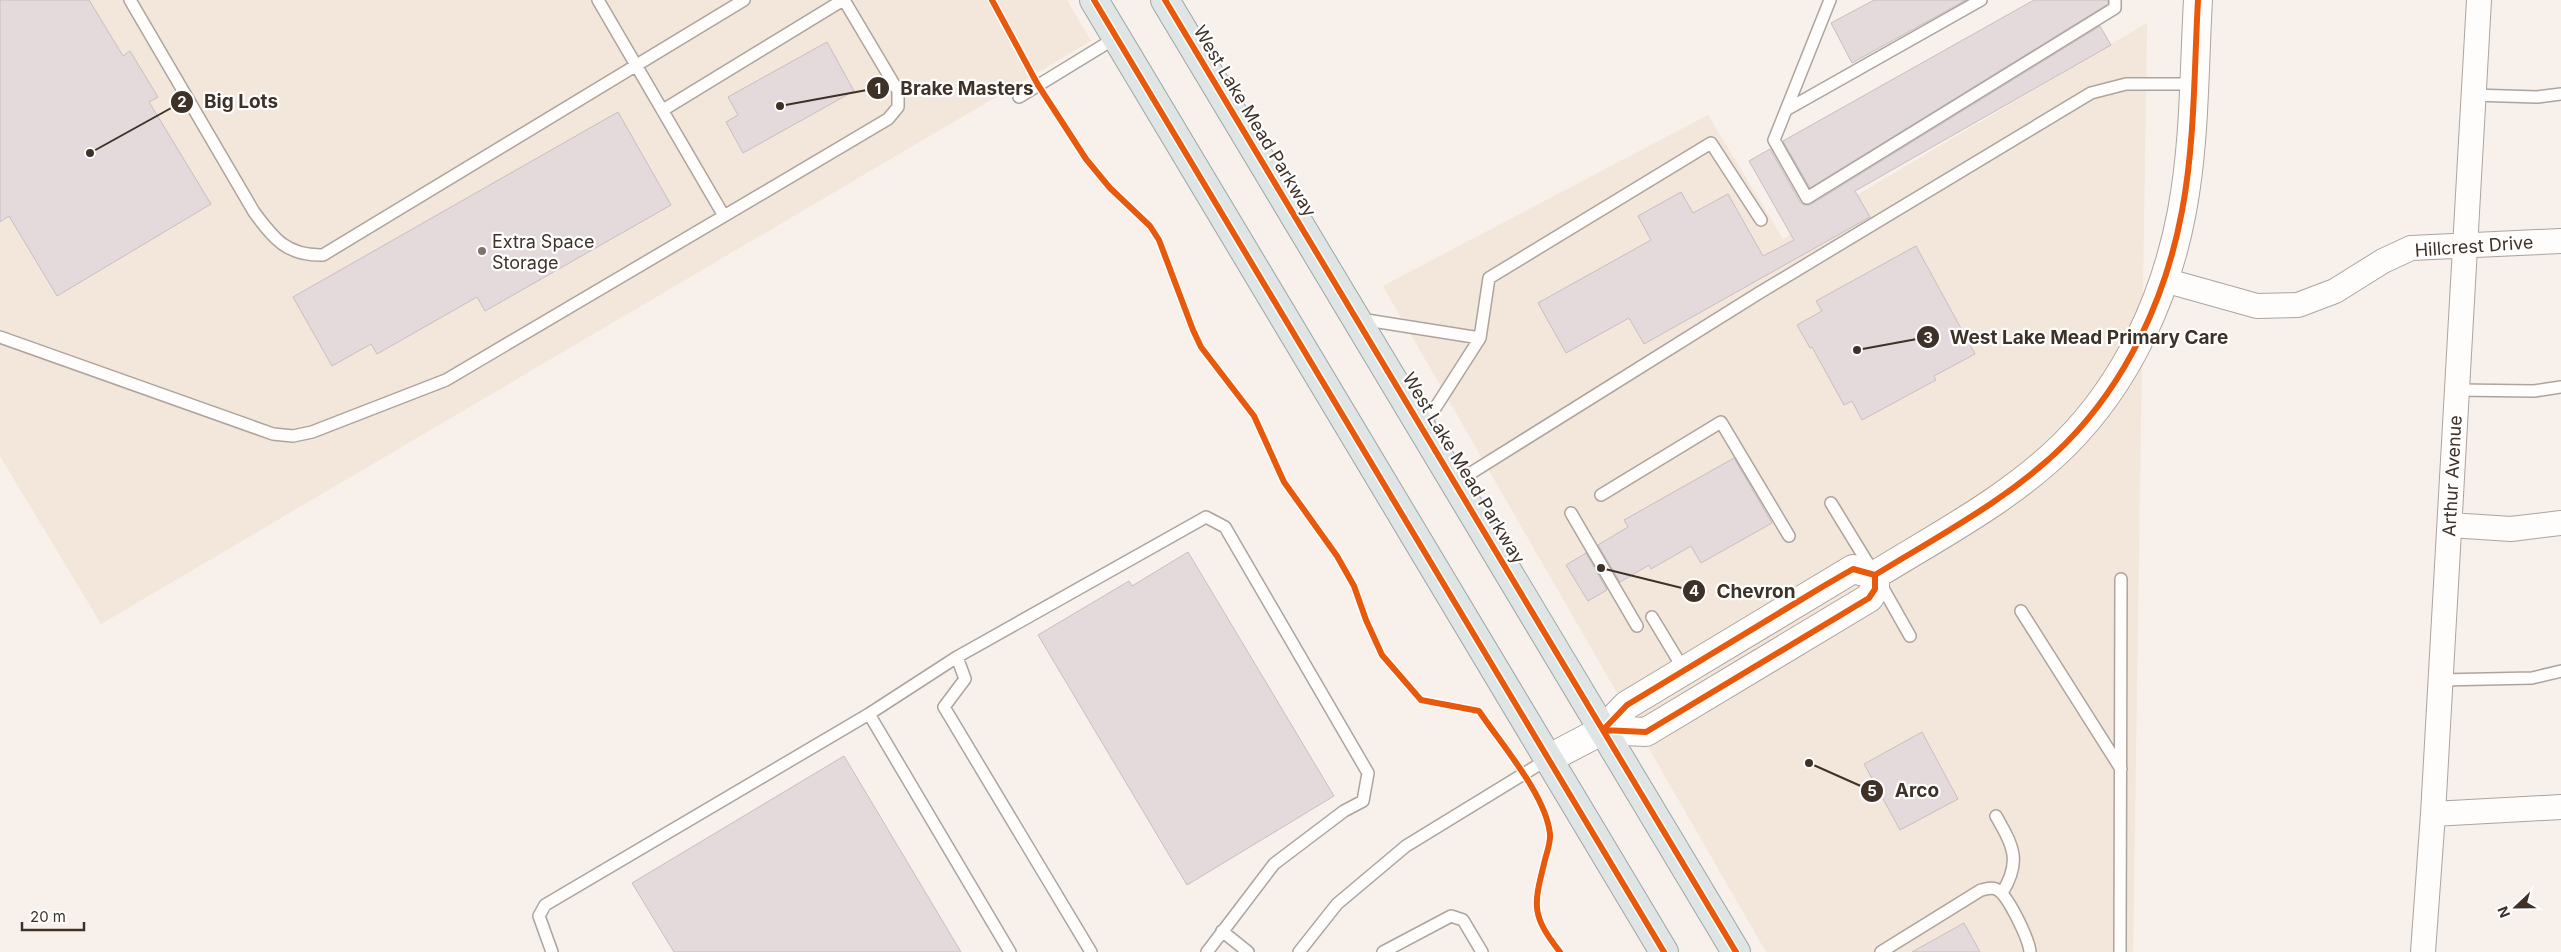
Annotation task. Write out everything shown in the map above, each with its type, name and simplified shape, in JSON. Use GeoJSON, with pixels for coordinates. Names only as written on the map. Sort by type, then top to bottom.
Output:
{"type":"FeatureCollection","features":[{"type":"Feature","properties":{"kind":"main road"},"geometry":{"type":"LineString","coordinates":[[1094,0],[1664,952]]}},
{"type":"Feature","properties":{"kind":"main road","name":"West Lake Mead Parkway"},"geometry":{"type":"LineString","coordinates":[[1166,0],[1736,952]]}},
{"type":"Feature","properties":{"kind":"main road"},"geometry":{"type":"LineString","coordinates":[[1548,759],[1603,730],[1627,705],[1853,569],[1875,575],[2007,492],[2065,444],[2096,407],[2124,367],[2146,327],[2164,280],[2182,212],[2191,148],[2198,0]]}},
{"type":"Feature","properties":{"kind":"main road"},"geometry":{"type":"LineString","coordinates":[[1603,730],[1646,732],[1869,598],[1875,589],[1875,575]]}},
{"type":"Feature","properties":{"kind":"street","name":"Arthur Avenue"},"geometry":{"type":"LineString","coordinates":[[2423,952],[2441,680],[2463,246],[2479,0]]}},
{"type":"Feature","properties":{"kind":"street","name":"Hillcrest Drive"},"geometry":{"type":"LineString","coordinates":[[2164,280],[2257,306],[2298,305],[2335,291],[2383,261],[2411,248],[2561,241]]}},
{"type":"Feature","properties":{"kind":"street"},"geometry":{"type":"LineString","coordinates":[[2450,525],[2511,529],[2561,523]]}},
{"type":"Feature","properties":{"kind":"street"},"geometry":{"type":"LineString","coordinates":[[2433,814],[2561,807]]}},
{"type":"Feature","properties":{"kind":"lane"},"geometry":{"type":"LineString","coordinates":[[130,0],[254,212],[271,234],[286,248],[307,256],[323,255],[744,0]]}},
{"type":"Feature","properties":{"kind":"lane"},"geometry":{"type":"LineString","coordinates":[[598,0],[724,216]]}},
{"type":"Feature","properties":{"kind":"lane"},"geometry":{"type":"LineString","coordinates":[[0,337],[273,434],[293,436],[312,432],[446,380],[888,119],[898,107],[898,91],[844,0],[663,110]]}},
{"type":"Feature","properties":{"kind":"lane"},"geometry":{"type":"LineString","coordinates":[[1830,0],[1774,140],[1807,198],[2115,8],[2115,0]]}},
{"type":"Feature","properties":{"kind":"lane"},"geometry":{"type":"LineString","coordinates":[[1786,110],[1981,0]]}},
{"type":"Feature","properties":{"kind":"lane"},"geometry":{"type":"LineString","coordinates":[[1019,97],[1116,37]]}},
{"type":"Feature","properties":{"kind":"lane"},"geometry":{"type":"LineString","coordinates":[[1455,483],[1759,293],[2090,93],[2126,84],[2194,84]]}},
{"type":"Feature","properties":{"kind":"lane"},"geometry":{"type":"LineString","coordinates":[[2473,95],[2537,97],[2561,94]]}},
{"type":"Feature","properties":{"kind":"lane"},"geometry":{"type":"LineString","coordinates":[[1422,428],[1480,338],[1489,278],[1711,143],[1761,220]]}},
{"type":"Feature","properties":{"kind":"lane"},"geometry":{"type":"LineString","coordinates":[[1356,318],[1480,338]]}},
{"type":"Feature","properties":{"kind":"lane"},"geometry":{"type":"LineString","coordinates":[[2457,390],[2534,391],[2561,387]]}},
{"type":"Feature","properties":{"kind":"lane"},"geometry":{"type":"LineString","coordinates":[[1601,495],[1721,422],[1789,536]]}},
{"type":"Feature","properties":{"kind":"lane"},"geometry":{"type":"LineString","coordinates":[[1831,503],[1910,636]]}},
{"type":"Feature","properties":{"kind":"lane"},"geometry":{"type":"LineString","coordinates":[[1571,513],[1637,626]]}},
{"type":"Feature","properties":{"kind":"lane"},"geometry":{"type":"LineString","coordinates":[[552,952],[539,916],[545,905],[869,714],[957,657],[1206,516],[1224,527],[1368,773],[1363,801],[1344,811],[1274,864],[1207,952]]}},
{"type":"Feature","properties":{"kind":"lane"},"geometry":{"type":"LineString","coordinates":[[2120,952],[2122,579]]}},
{"type":"Feature","properties":{"kind":"lane"},"geometry":{"type":"LineString","coordinates":[[2021,611],[2121,769]]}},
{"type":"Feature","properties":{"kind":"lane"},"geometry":{"type":"LineString","coordinates":[[1652,617],[1684,670]]}},
{"type":"Feature","properties":{"kind":"lane"},"geometry":{"type":"LineString","coordinates":[[957,657],[965,679],[944,707],[1091,952]]}},
{"type":"Feature","properties":{"kind":"lane"},"geometry":{"type":"LineString","coordinates":[[2441,680],[2532,678],[2561,671]]}},
{"type":"Feature","properties":{"kind":"lane"},"geometry":{"type":"LineString","coordinates":[[869,714],[1010,952]]}},
{"type":"Feature","properties":{"kind":"lane"},"geometry":{"type":"LineString","coordinates":[[1300,952],[1338,904],[1406,846],[1548,759]]}},
{"type":"Feature","properties":{"kind":"lane"},"geometry":{"type":"LineString","coordinates":[[1996,816],[2008,836],[2014,856],[2010,881],[2002,893]]}},
{"type":"Feature","properties":{"kind":"lane"},"geometry":{"type":"LineString","coordinates":[[1881,952],[1980,890],[1989,888],[2002,893],[2029,940],[2030,952]]}},
{"type":"Feature","properties":{"kind":"lane"},"geometry":{"type":"LineString","coordinates":[[1383,952],[1451,916],[1463,920],[1482,952]]}},
{"type":"Feature","properties":{"kind":"lane"},"geometry":{"type":"LineString","coordinates":[[1222,931],[1248,952]]}},
{"type":"Feature","properties":{"kind":"shaded area"},"geometry":{"type":"Polygon","coordinates":[[[0,0],[1067,0],[1091,41],[101,624],[0,456],[0,0]]]}},
{"type":"Feature","properties":{"kind":"shaded area"},"geometry":{"type":"Polygon","coordinates":[[[2147,23],[2133,952],[1766,952],[1383,286],[1708,115],[1783,239],[2147,23]]]}},
{"type":"Feature","properties":{"kind":"building"},"geometry":{"type":"Polygon","coordinates":[[[0,0],[89,0],[123,56],[130,51],[158,97],[149,102],[211,204],[57,296],[9,216],[0,222],[0,0]]]}},
{"type":"Feature","properties":{"kind":"building"},"geometry":{"type":"Polygon","coordinates":[[[1874,0],[1966,0],[1852,63],[1831,23],[1874,0]]]}},
{"type":"Feature","properties":{"kind":"building"},"geometry":{"type":"Polygon","coordinates":[[[2034,0],[2108,0],[2108,4],[1810,188],[1783,141],[2034,0]]]}},
{"type":"Feature","properties":{"kind":"building"},"geometry":{"type":"Polygon","coordinates":[[[2100,26],[2111,45],[1855,191],[1870,217],[1644,344],[1629,318],[1566,353],[1538,303],[1651,240],[1638,216],[1681,192],[1693,213],[1728,194],[1763,256],[1794,240],[1749,161],[1770,149],[1800,202],[1804,205],[1810,205],[2100,26]]]}},
{"type":"Feature","properties":{"kind":"building"},"geometry":{"type":"Polygon","coordinates":[[[827,42],[854,91],[743,153],[726,122],[738,115],[728,97],[827,42]]]}},
{"type":"Feature","properties":{"kind":"building","name":"Extra Space Storage"},"geometry":{"type":"Polygon","coordinates":[[[618,112],[671,205],[485,311],[477,297],[377,354],[371,344],[332,366],[293,297],[618,112]]]}},
{"type":"Feature","properties":{"kind":"building"},"geometry":{"type":"Polygon","coordinates":[[[1916,246],[1975,354],[1934,376],[1936,380],[1862,420],[1852,401],[1844,405],[1812,347],[1810,348],[1797,325],[1822,311],[1816,301],[1916,246]]]}},
{"type":"Feature","properties":{"kind":"building"},"geometry":{"type":"Polygon","coordinates":[[[1734,458],[1772,523],[1701,563],[1691,546],[1651,569],[1649,565],[1620,582],[1598,545],[1628,527],[1624,520],[1734,458]]]}},
{"type":"Feature","properties":{"kind":"building"},"geometry":{"type":"Polygon","coordinates":[[[1188,552],[1334,796],[1187,885],[1038,635],[1129,581],[1132,586],[1188,552]]]}},
{"type":"Feature","properties":{"kind":"building"},"geometry":{"type":"Polygon","coordinates":[[[1586,553],[1607,590],[1588,601],[1566,565],[1586,553]]]}},
{"type":"Feature","properties":{"kind":"building"},"geometry":{"type":"Polygon","coordinates":[[[1922,732],[1958,799],[1900,830],[1864,764],[1922,732]]]}},
{"type":"Feature","properties":{"kind":"building"},"geometry":{"type":"Polygon","coordinates":[[[844,756],[961,952],[674,952],[632,883],[844,756]]]}},
{"type":"Feature","properties":{"kind":"building"},"geometry":{"type":"Polygon","coordinates":[[[1964,923],[1980,952],[1912,952],[1964,923]]]}},
{"type":"Feature","properties":{"kind":"cycle path"},"geometry":{"type":"LineString","coordinates":[[992,0],[1038,85],[1086,159],[1110,188],[1150,226],[1159,240],[1201,347],[1254,416],[1284,482],[1337,556],[1354,586],[1366,620],[1382,655],[1421,700],[1479,711],[1532,787],[1547,819],[1550,834],[1540,879],[1537,911],[1544,929],[1560,952]]}},
{"type":"Feature","properties":{"kind":"cycle path"},"geometry":{"type":"LineString","coordinates":[[1094,0],[1664,952]]}},
{"type":"Feature","properties":{"kind":"cycle path"},"geometry":{"type":"LineString","coordinates":[[1165,0],[1736,952]]}},
{"type":"Feature","properties":{"kind":"cycle path"},"geometry":{"type":"LineString","coordinates":[[1603,730],[1627,705],[1853,569],[1875,575],[1974,515],[2022,482],[2065,444],[2087,420],[2107,394],[2141,336],[2166,275],[2175,243],[2182,211],[2189,159],[2198,0]]}},
{"type":"Feature","properties":{"kind":"cycle path"},"geometry":{"type":"LineString","coordinates":[[1603,730],[1646,732],[1869,598],[1875,589],[1875,575]]}},
{"type":"Feature","properties":{"kind":"place","name":"Brake Masters"},"geometry":{"type":"Point","coordinates":[780,106]}},
{"type":"Feature","properties":{"kind":"place","name":"Big Lots"},"geometry":{"type":"Point","coordinates":[90,153]}},
{"type":"Feature","properties":{"kind":"place","name":"Extra Space Storage"},"geometry":{"type":"Point","coordinates":[482,251]}},
{"type":"Feature","properties":{"kind":"place","name":"West Lake Mead Primary Care"},"geometry":{"type":"Point","coordinates":[1857,350]}},
{"type":"Feature","properties":{"kind":"place","name":"Chevron"},"geometry":{"type":"Point","coordinates":[1601,568]}},
{"type":"Feature","properties":{"kind":"place","name":"Arco"},"geometry":{"type":"Point","coordinates":[1809,763]}}]}
